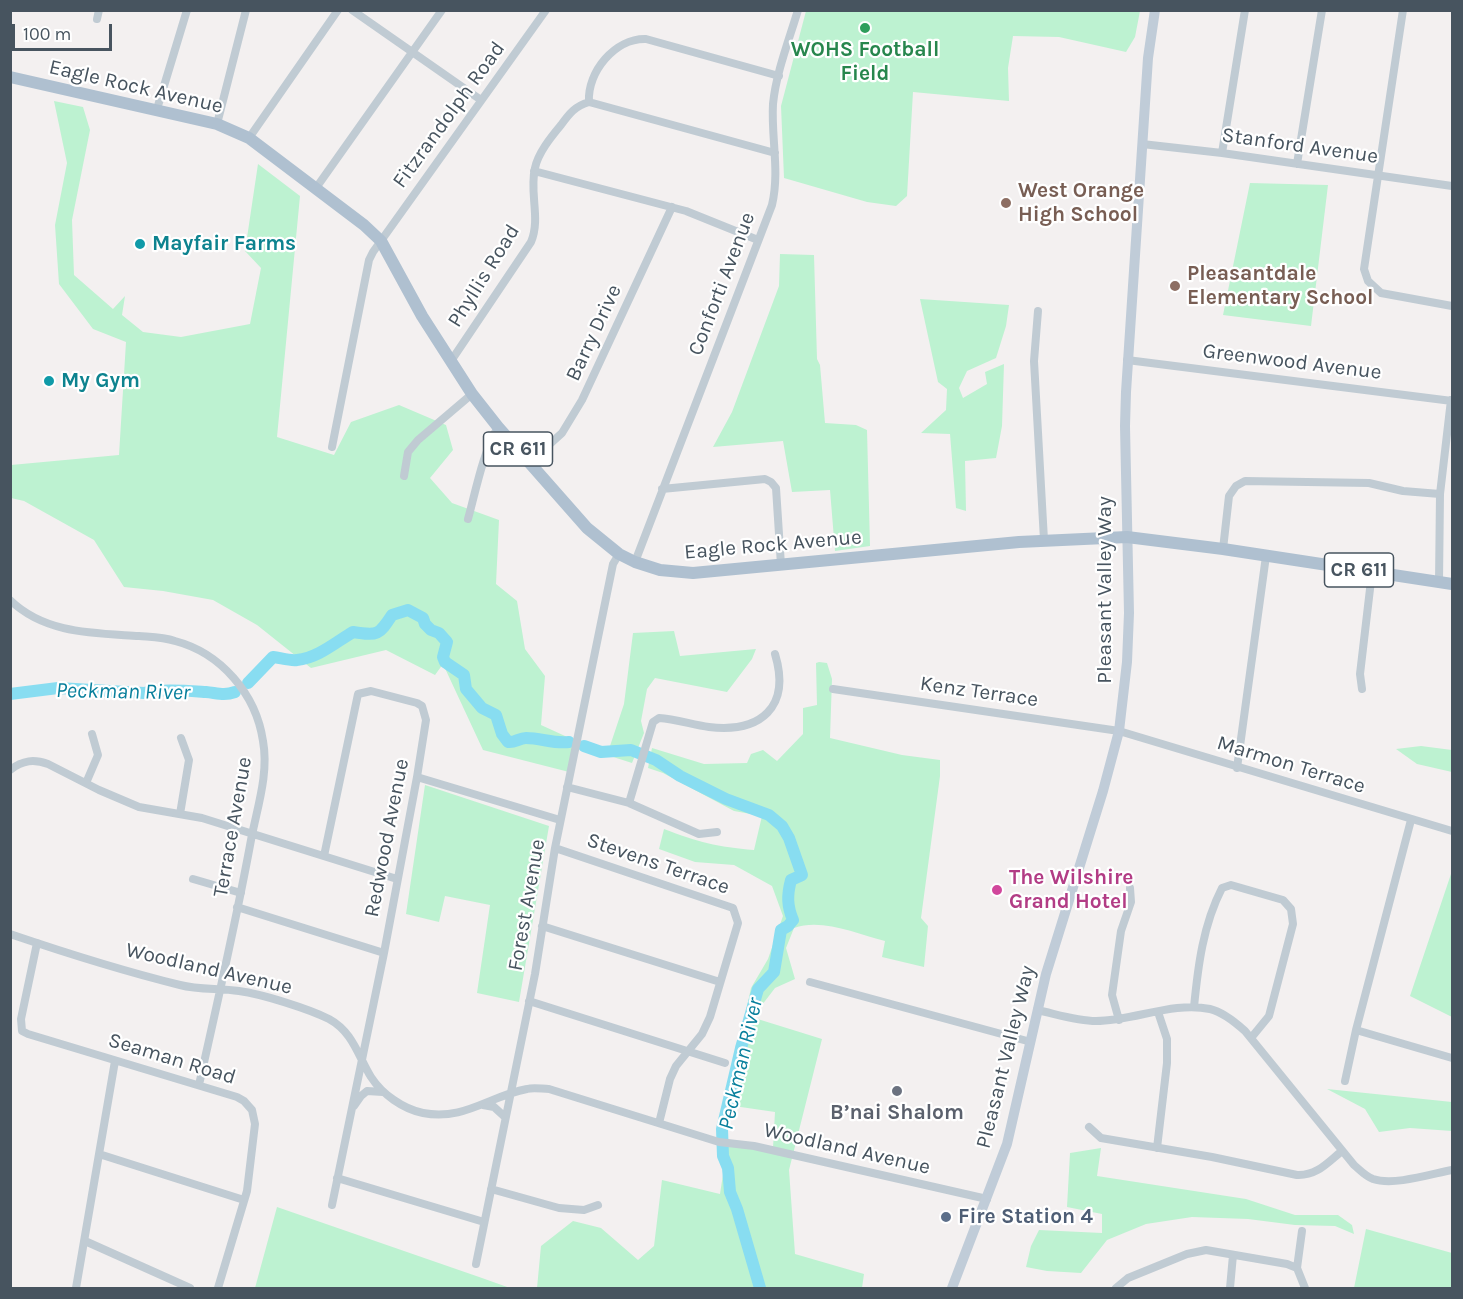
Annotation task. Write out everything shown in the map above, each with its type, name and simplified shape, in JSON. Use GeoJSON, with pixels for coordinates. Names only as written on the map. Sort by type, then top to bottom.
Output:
{"type":"FeatureCollection","features":[{"type":"Feature","properties":{"kind":"main road","name":"Pleasant Valley Way"},"geometry":{"type":"LineString","coordinates":[[952,1288],[1012,1127],[1046,975],[1103,791],[1119,731],[1127,662],[1129,613],[1125,425],[1127,360],[1133,305],[1148,58],[1155,10]]}},
{"type":"Feature","properties":{"kind":"main road","name":"Eagle Rock Avenue"},"geometry":{"type":"LineString","coordinates":[[10,77],[217,124],[249,138],[364,225],[381,241],[422,316],[472,394],[498,427],[587,528],[619,554],[635,562],[660,570],[682,573],[1044,540],[1126,537],[1223,549],[1452,584]]}},
{"type":"Feature","properties":{"kind":"street"},"geometry":{"type":"LineString","coordinates":[[97,19],[99,10]]}},
{"type":"Feature","properties":{"kind":"street"},"geometry":{"type":"LineString","coordinates":[[157,109],[187,10]]}},
{"type":"Feature","properties":{"kind":"street"},"geometry":{"type":"LineString","coordinates":[[217,124],[246,10]]}},
{"type":"Feature","properties":{"kind":"street"},"geometry":{"type":"LineString","coordinates":[[249,138],[338,10]]}},
{"type":"Feature","properties":{"kind":"street"},"geometry":{"type":"LineString","coordinates":[[352,10],[481,100]]}},
{"type":"Feature","properties":{"kind":"street"},"geometry":{"type":"LineString","coordinates":[[316,188],[442,10]]}},
{"type":"Feature","properties":{"kind":"street","name":"Fitzrandolph Road"},"geometry":{"type":"LineString","coordinates":[[381,241],[546,10]]}},
{"type":"Feature","properties":{"kind":"street","name":"Conforti Avenue"},"geometry":{"type":"LineString","coordinates":[[635,562],[776,188],[773,104],[798,10]]}},
{"type":"Feature","properties":{"kind":"street"},"geometry":{"type":"LineString","coordinates":[[1222,153],[1245,10]]}},
{"type":"Feature","properties":{"kind":"street"},"geometry":{"type":"LineString","coordinates":[[1297,164],[1322,10]]}},
{"type":"Feature","properties":{"kind":"street"},"geometry":{"type":"LineString","coordinates":[[1403,10],[1364,269],[1368,281],[1381,293],[1452,306]]}},
{"type":"Feature","properties":{"kind":"street"},"geometry":{"type":"LineString","coordinates":[[775,153],[589,102],[588,93],[595,73],[606,57],[628,42],[637,39],[646,39],[779,76]]}},
{"type":"Feature","properties":{"kind":"street","name":"Phyllis Road"},"geometry":{"type":"LineString","coordinates":[[451,361],[531,242],[535,232],[534,171],[537,161],[552,136],[574,109],[589,102]]}},
{"type":"Feature","properties":{"kind":"street","name":"Stanford Avenue"},"geometry":{"type":"LineString","coordinates":[[1142,144],[1222,153],[1452,186]]}},
{"type":"Feature","properties":{"kind":"street"},"geometry":{"type":"LineString","coordinates":[[534,171],[672,207],[758,240]]}},
{"type":"Feature","properties":{"kind":"street","name":"Barry Drive"},"geometry":{"type":"LineString","coordinates":[[530,462],[562,433],[582,400],[672,207]]}},
{"type":"Feature","properties":{"kind":"street"},"geometry":{"type":"LineString","coordinates":[[332,447],[369,260],[381,241]]}},
{"type":"Feature","properties":{"kind":"street"},"geometry":{"type":"LineString","coordinates":[[1038,311],[1034,361],[1044,540]]}},
{"type":"Feature","properties":{"kind":"street","name":"Greenwood Avenue"},"geometry":{"type":"LineString","coordinates":[[1127,360],[1452,400]]}},
{"type":"Feature","properties":{"kind":"street"},"geometry":{"type":"LineString","coordinates":[[404,476],[408,452],[418,440],[472,394]]}},
{"type":"Feature","properties":{"kind":"street"},"geometry":{"type":"LineString","coordinates":[[1439,582],[1440,494],[1452,400]]}},
{"type":"Feature","properties":{"kind":"street"},"geometry":{"type":"LineString","coordinates":[[468,519],[498,427]]}},
{"type":"Feature","properties":{"kind":"street"},"geometry":{"type":"LineString","coordinates":[[662,489],[765,479],[771,482],[776,488],[781,565]]}},
{"type":"Feature","properties":{"kind":"street"},"geometry":{"type":"LineString","coordinates":[[1223,549],[1229,496],[1236,486],[1245,481],[1369,483],[1403,491],[1440,494]]}},
{"type":"Feature","properties":{"kind":"street","name":"Forest Avenue"},"geometry":{"type":"LineString","coordinates":[[476,1264],[529,1001],[560,820],[613,564],[619,554]]}},
{"type":"Feature","properties":{"kind":"street"},"geometry":{"type":"LineString","coordinates":[[1237,768],[1266,556]]}},
{"type":"Feature","properties":{"kind":"street"},"geometry":{"type":"LineString","coordinates":[[1362,689],[1360,674],[1372,572]]}},
{"type":"Feature","properties":{"kind":"street","name":"Terrace Avenue"},"geometry":{"type":"LineString","coordinates":[[11,602],[38,620],[70,630],[159,637],[186,644],[210,656],[228,672],[252,704],[264,744],[263,774],[241,893],[199,1085]]}},
{"type":"Feature","properties":{"kind":"street"},"geometry":{"type":"LineString","coordinates":[[629,803],[651,725],[656,719],[724,728],[752,724],[764,718],[777,700],[780,687],[780,671],[775,654]]}},
{"type":"Feature","properties":{"kind":"street","name":"Kenz Terrace"},"geometry":{"type":"LineString","coordinates":[[833,689],[1119,731]]}},
{"type":"Feature","properties":{"kind":"street","name":"Redwood Avenue"},"geometry":{"type":"LineString","coordinates":[[324,856],[358,694],[371,691],[422,706],[426,713],[426,720],[417,777],[384,953],[332,1205]]}},
{"type":"Feature","properties":{"kind":"street","name":"Marmon Terrace"},"geometry":{"type":"LineString","coordinates":[[1119,731],[1452,831]]}},
{"type":"Feature","properties":{"kind":"street"},"geometry":{"type":"LineString","coordinates":[[86,783],[98,755],[92,734]]}},
{"type":"Feature","properties":{"kind":"street"},"geometry":{"type":"LineString","coordinates":[[180,814],[189,760],[181,738]]}},
{"type":"Feature","properties":{"kind":"street"},"geometry":{"type":"LineString","coordinates":[[10,770],[24,762],[37,760],[139,807],[202,818],[397,879]]}},
{"type":"Feature","properties":{"kind":"street"},"geometry":{"type":"LineString","coordinates":[[417,777],[560,820]]}},
{"type":"Feature","properties":{"kind":"street"},"geometry":{"type":"LineString","coordinates":[[567,787],[629,803],[699,834],[717,832]]}},
{"type":"Feature","properties":{"kind":"street"},"geometry":{"type":"LineString","coordinates":[[1345,1081],[1356,1030],[1412,820]]}},
{"type":"Feature","properties":{"kind":"street","name":"Stevens Terrace"},"geometry":{"type":"LineString","coordinates":[[555,848],[733,908],[738,923],[710,1017],[702,1034],[676,1066],[670,1079],[659,1123]]}},
{"type":"Feature","properties":{"kind":"street"},"geometry":{"type":"LineString","coordinates":[[193,879],[241,893]]}},
{"type":"Feature","properties":{"kind":"street"},"geometry":{"type":"LineString","coordinates":[[1194,1007],[1198,962],[1214,903],[1222,888],[1231,885],[1283,900],[1291,909],[1293,924],[1269,1016],[1251,1038]]}},
{"type":"Feature","properties":{"kind":"street"},"geometry":{"type":"LineString","coordinates":[[1119,1020],[1112,995],[1121,931],[1131,902],[1130,888]]}},
{"type":"Feature","properties":{"kind":"street"},"geometry":{"type":"LineString","coordinates":[[237,907],[384,953]]}},
{"type":"Feature","properties":{"kind":"street"},"geometry":{"type":"LineString","coordinates":[[542,926],[720,982]]}},
{"type":"Feature","properties":{"kind":"street","name":"Woodland Avenue"},"geometry":{"type":"LineString","coordinates":[[10,934],[180,986],[254,993],[332,1020],[352,1039],[371,1077],[386,1093],[410,1108],[439,1115],[458,1113],[510,1093],[529,1088],[549,1089],[722,1142],[754,1146],[987,1199]]}},
{"type":"Feature","properties":{"kind":"street","name":"Seaman Road"},"geometry":{"type":"LineString","coordinates":[[37,943],[21,1019],[22,1031],[237,1097],[249,1105],[255,1124],[247,1191],[218,1288]]}},
{"type":"Feature","properties":{"kind":"street"},"geometry":{"type":"LineString","coordinates":[[810,982],[1031,1042]]}},
{"type":"Feature","properties":{"kind":"street"},"geometry":{"type":"LineString","coordinates":[[529,1001],[725,1064]]}},
{"type":"Feature","properties":{"kind":"street"},"geometry":{"type":"LineString","coordinates":[[1037,1010],[1093,1022],[1119,1020],[1194,1007],[1212,1009],[1239,1026],[1251,1038],[1359,1170],[1374,1179],[1402,1180],[1452,1170]]}},
{"type":"Feature","properties":{"kind":"street"},"geometry":{"type":"LineString","coordinates":[[1157,1148],[1167,1063],[1167,1039],[1158,1012]]}},
{"type":"Feature","properties":{"kind":"street"},"geometry":{"type":"LineString","coordinates":[[1356,1030],[1452,1058]]}},
{"type":"Feature","properties":{"kind":"street"},"geometry":{"type":"LineString","coordinates":[[76,1288],[115,1061]]}},
{"type":"Feature","properties":{"kind":"street"},"geometry":{"type":"LineString","coordinates":[[352,1110],[367,1091],[376,1090],[386,1093]]}},
{"type":"Feature","properties":{"kind":"street"},"geometry":{"type":"LineString","coordinates":[[482,1105],[494,1107],[505,1118]]}},
{"type":"Feature","properties":{"kind":"street"},"geometry":{"type":"LineString","coordinates":[[1089,1127],[1101,1138],[1212,1157],[1297,1176],[1315,1173],[1342,1151]]}},
{"type":"Feature","properties":{"kind":"street"},"geometry":{"type":"LineString","coordinates":[[99,1154],[244,1200]]}},
{"type":"Feature","properties":{"kind":"street"},"geometry":{"type":"LineString","coordinates":[[337,1178],[484,1222]]}},
{"type":"Feature","properties":{"kind":"street"},"geometry":{"type":"LineString","coordinates":[[491,1189],[559,1208],[584,1210],[598,1205]]}},
{"type":"Feature","properties":{"kind":"street"},"geometry":{"type":"LineString","coordinates":[[1302,1231],[1297,1268],[1305,1288]]}},
{"type":"Feature","properties":{"kind":"street"},"geometry":{"type":"LineString","coordinates":[[85,1241],[190,1288]]}},
{"type":"Feature","properties":{"kind":"street"},"geometry":{"type":"LineString","coordinates":[[1116,1288],[1128,1278],[1187,1254],[1206,1250],[1276,1261],[1297,1268]]}},
{"type":"Feature","properties":{"kind":"street"},"geometry":{"type":"LineString","coordinates":[[1230,1288],[1233,1255]]}},
{"type":"Feature","properties":{"kind":"green space"},"geometry":{"type":"Polygon","coordinates":[[[806,10],[1140,11],[1135,37],[1126,52],[1059,37],[1013,36],[1008,68],[1009,101],[913,92],[907,196],[896,206],[867,202],[784,178],[781,106],[806,10]]]}},
{"type":"Feature","properties":{"kind":"green space"},"geometry":{"type":"Polygon","coordinates":[[[54,101],[83,107],[90,130],[72,220],[74,275],[113,309],[125,296],[122,315],[143,332],[181,337],[250,324],[261,268],[245,251],[258,164],[300,196],[277,437],[334,455],[351,422],[399,405],[446,425],[453,450],[430,478],[452,503],[499,520],[496,584],[517,601],[525,649],[545,676],[541,725],[576,741],[569,772],[483,750],[443,664],[435,675],[386,650],[311,668],[257,625],[213,600],[124,587],[94,540],[24,501],[11,498],[11,465],[119,455],[126,342],[93,329],[59,284],[55,225],[67,163],[54,101]]]}},
{"type":"Feature","properties":{"kind":"green space"},"geometry":{"type":"Polygon","coordinates":[[[1250,183],[1328,185],[1311,326],[1223,315],[1250,183]]]}},
{"type":"Feature","properties":{"kind":"green space"},"geometry":{"type":"Polygon","coordinates":[[[780,254],[814,255],[817,359],[820,365],[825,423],[856,425],[867,430],[870,546],[835,551],[830,490],[792,492],[783,441],[713,447],[732,412],[779,286],[780,254]]]}},
{"type":"Feature","properties":{"kind":"green space"},"geometry":{"type":"Polygon","coordinates":[[[920,299],[1009,305],[1006,326],[996,358],[967,371],[959,388],[963,398],[987,384],[985,372],[1004,364],[1002,426],[996,458],[965,461],[966,511],[956,508],[950,434],[921,433],[946,410],[947,389],[938,382],[920,299]]]}},
{"type":"Feature","properties":{"kind":"green space"},"geometry":{"type":"Polygon","coordinates":[[[674,631],[680,656],[756,649],[752,659],[727,692],[655,678],[647,689],[641,721],[644,733],[632,763],[607,755],[624,704],[633,633],[674,631]]]}},
{"type":"Feature","properties":{"kind":"green space"},"geometry":{"type":"Polygon","coordinates":[[[816,663],[827,663],[832,679],[830,738],[902,755],[940,760],[940,776],[921,918],[928,926],[924,967],[882,957],[885,941],[828,926],[805,925],[794,928],[786,948],[795,979],[775,988],[762,1005],[746,1011],[751,988],[768,959],[783,916],[772,886],[734,865],[695,862],[659,849],[664,829],[708,843],[754,850],[762,816],[734,811],[663,773],[648,768],[652,748],[704,764],[747,763],[751,754],[763,750],[777,761],[803,734],[803,708],[817,705],[816,663]]]}},
{"type":"Feature","properties":{"kind":"green space"},"geometry":{"type":"Polygon","coordinates":[[[1421,746],[1452,750],[1452,772],[1417,764],[1396,749],[1421,746]]]}},
{"type":"Feature","properties":{"kind":"green space"},"geometry":{"type":"Polygon","coordinates":[[[425,785],[549,826],[519,1002],[477,993],[490,905],[445,896],[439,922],[406,914],[425,785]]]}},
{"type":"Feature","properties":{"kind":"green space"},"geometry":{"type":"Polygon","coordinates":[[[1452,871],[1452,1017],[1410,996],[1452,871]]]}},
{"type":"Feature","properties":{"kind":"green space"},"geometry":{"type":"Polygon","coordinates":[[[748,1016],[822,1039],[789,1170],[795,1254],[864,1274],[862,1288],[537,1288],[541,1246],[573,1221],[601,1228],[638,1260],[654,1246],[662,1180],[720,1194],[728,1142],[773,1148],[775,1112],[727,1105],[748,1016]]]}},
{"type":"Feature","properties":{"kind":"green space"},"geometry":{"type":"Polygon","coordinates":[[[1327,1089],[1452,1102],[1452,1131],[1410,1128],[1379,1132],[1365,1109],[1327,1089]]]}},
{"type":"Feature","properties":{"kind":"green space"},"geometry":{"type":"Polygon","coordinates":[[[1101,1148],[1097,1176],[1246,1199],[1295,1215],[1338,1215],[1352,1225],[1354,1234],[1335,1226],[1192,1217],[1146,1224],[1107,1240],[1081,1273],[1026,1267],[1031,1246],[1039,1230],[1102,1233],[1102,1214],[1067,1207],[1070,1153],[1101,1148]]]}},
{"type":"Feature","properties":{"kind":"green space"},"geometry":{"type":"Polygon","coordinates":[[[277,1207],[482,1278],[510,1288],[255,1288],[277,1207]]]}},
{"type":"Feature","properties":{"kind":"green space"},"geometry":{"type":"Polygon","coordinates":[[[1366,1229],[1452,1253],[1452,1288],[1354,1288],[1366,1229]]]}},
{"type":"Feature","properties":{"kind":"waterway","name":"Peckman River"},"geometry":{"type":"LineString","coordinates":[[248,683],[273,657],[305,659],[353,632],[373,634],[381,630],[392,615],[408,610],[423,618],[425,624],[431,630],[439,633],[447,642],[443,657],[445,662],[464,675],[466,689],[482,708],[496,715],[502,734],[508,742],[526,738],[569,742]]}},
{"type":"Feature","properties":{"kind":"waterway","name":"Peckman River"},"geometry":{"type":"LineString","coordinates":[[10,694],[58,688],[144,693],[165,690],[224,694],[235,692]]}},
{"type":"Feature","properties":{"kind":"waterway","name":"Peckman River"},"geometry":{"type":"LineString","coordinates":[[584,746],[601,752],[631,750],[656,760],[680,776],[726,799],[769,815],[782,826],[789,838],[802,875],[791,880],[788,900],[793,920],[781,930],[774,972],[758,989],[722,1129],[723,1156],[728,1168],[730,1192],[760,1288]]}},
{"type":"Feature","properties":{"kind":"place","name":"WOHS Football Field"},"geometry":{"type":"Point","coordinates":[865,28]}},
{"type":"Feature","properties":{"kind":"place","name":"West Orange High School"},"geometry":{"type":"Point","coordinates":[1006,203]}},
{"type":"Feature","properties":{"kind":"place","name":"Mayfair Farms"},"geometry":{"type":"Point","coordinates":[140,244]}},
{"type":"Feature","properties":{"kind":"place","name":"Pleasantdale Elementary School"},"geometry":{"type":"Point","coordinates":[1175,286]}},
{"type":"Feature","properties":{"kind":"place","name":"My Gym"},"geometry":{"type":"Point","coordinates":[49,381]}},
{"type":"Feature","properties":{"kind":"place","name":"The Wilshire Grand Hotel"},"geometry":{"type":"Point","coordinates":[997,890]}},
{"type":"Feature","properties":{"kind":"place","name":"B’nai Shalom"},"geometry":{"type":"Point","coordinates":[897,1091]}},
{"type":"Feature","properties":{"kind":"place","name":"Fire Station 4"},"geometry":{"type":"Point","coordinates":[946,1217]}}]}
